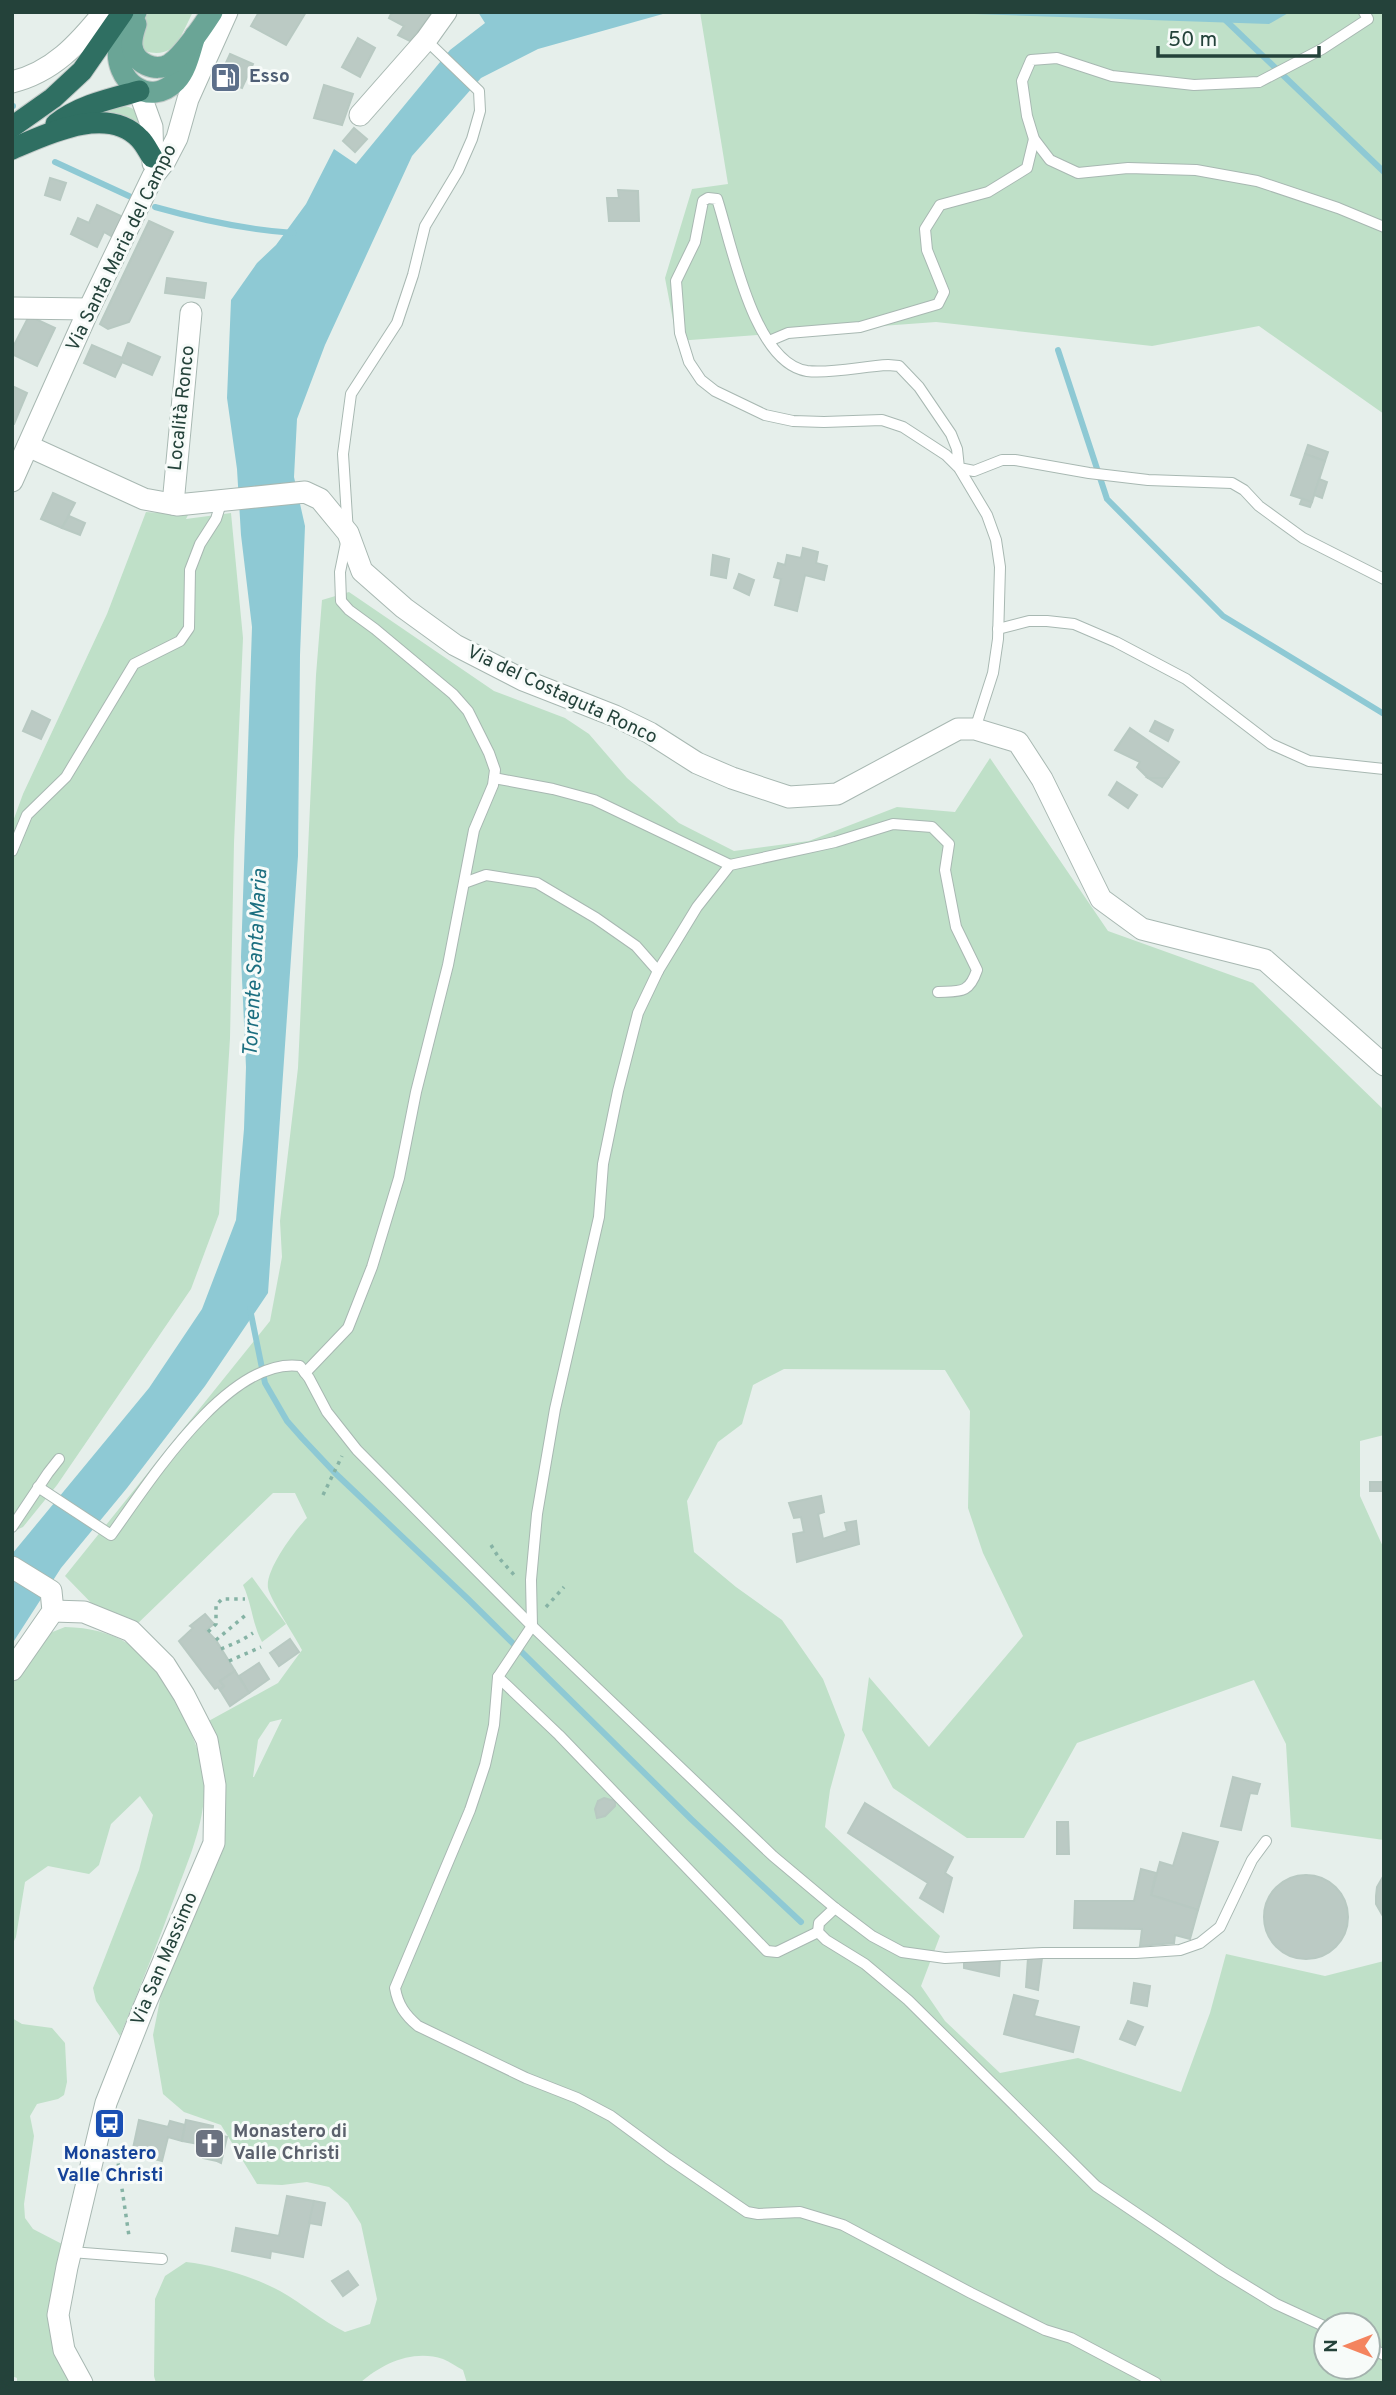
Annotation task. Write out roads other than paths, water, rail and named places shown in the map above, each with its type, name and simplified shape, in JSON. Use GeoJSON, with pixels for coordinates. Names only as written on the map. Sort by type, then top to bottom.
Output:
{"type":"FeatureCollection","features":[{"type":"Feature","properties":{"kind":"highway"},"geometry":{"type":"LineString","coordinates":[[12,127],[53,98],[82,71],[123,12]]}},
{"type":"Feature","properties":{"kind":"highway"},"geometry":{"type":"LineString","coordinates":[[35,140],[68,115],[100,101],[139,91]]}},
{"type":"Feature","properties":{"kind":"highway"},"geometry":{"type":"LineString","coordinates":[[12,149],[79,124],[99,123],[128,130],[140,138],[151,174]]}},
{"type":"Feature","properties":{"kind":"main road"},"geometry":{"type":"LineString","coordinates":[[138,12],[132,48],[138,60],[157,68],[168,65],[195,36],[212,12]]}},
{"type":"Feature","properties":{"kind":"main road"},"geometry":{"type":"LineString","coordinates":[[138,12],[123,34],[119,47],[119,64],[125,78],[139,91],[152,93],[176,82],[185,68],[195,36]]}},
{"type":"Feature","properties":{"kind":"street"},"geometry":{"type":"LineString","coordinates":[[12,82],[48,69],[82,39],[104,12]]}},
{"type":"Feature","properties":{"kind":"street","name":"Via Santa Maria del Campo"},"geometry":{"type":"LineString","coordinates":[[12,481],[89,309],[138,211],[151,174],[165,161],[177,138],[188,99],[227,12]]}},
{"type":"Feature","properties":{"kind":"street"},"geometry":{"type":"LineString","coordinates":[[360,115],[426,40],[446,12]]}},
{"type":"Feature","properties":{"kind":"street"},"geometry":{"type":"LineString","coordinates":[[139,91],[152,127],[151,174]]}},
{"type":"Feature","properties":{"kind":"street"},"geometry":{"type":"LineString","coordinates":[[12,308],[89,309]]}},
{"type":"Feature","properties":{"kind":"street","name":"Località Ronco"},"geometry":{"type":"LineString","coordinates":[[173,504],[191,313]]}},
{"type":"Feature","properties":{"kind":"street"},"geometry":{"type":"LineString","coordinates":[[28,446],[144,499],[173,504],[224,500]]}},
{"type":"Feature","properties":{"kind":"street","name":"Via del Costaguta Ronco"},"geometry":{"type":"LineString","coordinates":[[224,500],[305,492],[320,499],[348,533],[362,571],[404,608],[455,645],[523,680],[615,716],[650,733],[697,763],[789,797],[837,794],[958,729],[975,729]]}},
{"type":"Feature","properties":{"kind":"street"},"geometry":{"type":"LineString","coordinates":[[975,729],[1018,742],[1042,779],[1101,899],[1142,929],[1265,960],[1384,1065]]}},
{"type":"Feature","properties":{"kind":"street"},"geometry":{"type":"LineString","coordinates":[[12,1567],[52,1601],[12,1670]]}},
{"type":"Feature","properties":{"kind":"street","name":"Via San Massimo"},"geometry":{"type":"LineString","coordinates":[[52,1601],[131,1631],[166,1665],[207,1740],[215,1785],[214,1843],[106,2103],[71,2252],[58,2315],[64,2350],[82,2383]]}},
{"type":"Feature","properties":{"kind":"lane"},"geometry":{"type":"LineString","coordinates":[[1364,12],[1368,19],[1322,49],[1259,82],[1194,85],[1112,76],[1056,58],[1031,60],[1022,80],[1027,116],[1034,139],[1050,160],[1078,173],[1128,168],[1209,172],[1258,181],[1384,227]]}},
{"type":"Feature","properties":{"kind":"lane"},"geometry":{"type":"LineString","coordinates":[[305,1373],[348,1328],[372,1267],[399,1178],[416,1092],[448,965],[474,830],[493,785],[495,769],[468,711],[453,694],[341,601],[340,572],[348,533],[342,454],[351,394],[397,323],[425,226],[458,171],[472,139],[480,111],[479,91],[426,40]]}},
{"type":"Feature","properties":{"kind":"lane"},"geometry":{"type":"LineString","coordinates":[[769,341],[788,333],[860,327],[938,304],[944,292],[927,250],[925,229],[940,205],[988,192],[1027,168],[1034,139]]}},
{"type":"Feature","properties":{"kind":"lane"},"geometry":{"type":"LineString","coordinates":[[959,468],[957,449],[951,434],[919,387],[899,366],[805,371],[776,351],[743,293],[717,199],[708,198],[703,201],[695,242],[676,281],[680,333],[689,362],[701,380],[715,391],[765,415],[793,421],[882,420],[903,427],[946,455],[959,468],[987,515],[996,540],[1000,566],[998,629],[993,673],[975,729]]}},
{"type":"Feature","properties":{"kind":"lane"},"geometry":{"type":"LineString","coordinates":[[959,468],[974,471],[1002,460],[1015,460],[1148,480],[1232,483],[1303,538],[1384,579]]}},
{"type":"Feature","properties":{"kind":"lane"},"geometry":{"type":"LineString","coordinates":[[12,850],[27,814],[66,777],[134,664],[180,641],[189,628],[190,570],[200,544],[224,500]]}},
{"type":"Feature","properties":{"kind":"lane"},"geometry":{"type":"LineString","coordinates":[[998,629],[1030,621],[1074,624],[1186,678],[1271,744],[1309,761],[1384,769]]}},
{"type":"Feature","properties":{"kind":"lane"},"geometry":{"type":"LineString","coordinates":[[494,778],[594,800],[730,865],[835,842],[893,824],[932,827],[949,844],[945,870],[956,927],[977,970],[972,984],[963,990],[937,992]]}},
{"type":"Feature","properties":{"kind":"lane"},"geometry":{"type":"LineString","coordinates":[[730,865],[697,907],[658,971],[638,1013],[608,1139],[603,1164],[599,1217],[555,1409],[537,1514],[531,1580],[533,1626],[501,1671],[494,1725],[485,1765],[470,1810],[395,1988],[397,2001],[406,2016],[418,2026],[611,2116],[747,2212],[800,2212],[843,2225],[971,2293],[1045,2330],[1071,2338],[1156,2383]]}},
{"type":"Feature","properties":{"kind":"lane"},"geometry":{"type":"LineString","coordinates":[[464,883],[486,875],[537,883],[596,918],[636,946],[658,971]]}},
{"type":"Feature","properties":{"kind":"lane"},"geometry":{"type":"LineString","coordinates":[[43,1490],[111,1535],[201,1416],[247,1379],[286,1364],[300,1366],[327,1412],[357,1450],[533,1626],[773,1856],[872,1936],[902,1952],[945,1958],[1180,1950],[1200,1943],[1220,1927],[1252,1860],[1266,1841]]}},
{"type":"Feature","properties":{"kind":"lane"},"geometry":{"type":"LineString","coordinates":[[12,1527],[43,1490],[59,1459]]}},
{"type":"Feature","properties":{"kind":"lane"},"geometry":{"type":"LineString","coordinates":[[501,1671],[767,1951],[777,1952],[818,1932]]}},
{"type":"Feature","properties":{"kind":"lane"},"geometry":{"type":"LineString","coordinates":[[818,1932],[819,1923],[835,1908]]}},
{"type":"Feature","properties":{"kind":"lane"},"geometry":{"type":"LineString","coordinates":[[818,1932],[864,1964],[908,2000],[1096,2186],[1276,2304],[1312,2321]]}},
{"type":"Feature","properties":{"kind":"lane"},"geometry":{"type":"LineString","coordinates":[[71,2252],[162,2259]]}},
{"type":"Feature","properties":{"kind":"water","name":"Torrente Santa Maria"},"geometry":{"type":"Polygon","coordinates":[[[478,12],[670,12],[538,49],[481,78],[412,156],[325,345],[297,419],[294,477],[305,526],[300,655],[298,856],[268,1293],[205,1386],[127,1488],[61,1568],[12,1644],[12,1554],[149,1388],[202,1309],[236,1220],[246,1067],[241,957],[252,627],[241,535],[237,469],[227,398],[231,300],[257,263],[276,245],[306,204],[334,149],[356,164],[450,50],[485,23],[478,12]]]}},
{"type":"Feature","properties":{"kind":"water"},"geometry":{"type":"Polygon","coordinates":[[[917,12],[1290,12],[1269,24],[917,12]]]}},
{"type":"Feature","properties":{"kind":"waterway"},"geometry":{"type":"LineString","coordinates":[[1217,12],[1384,172]]}},
{"type":"Feature","properties":{"kind":"waterway"},"geometry":{"type":"LineString","coordinates":[[55,162],[131,197]]}},
{"type":"Feature","properties":{"kind":"waterway"},"geometry":{"type":"LineString","coordinates":[[155,207],[224,224],[294,233]]}},
{"type":"Feature","properties":{"kind":"waterway"},"geometry":{"type":"LineString","coordinates":[[1058,350],[1107,499],[1223,616],[1384,714]]}},
{"type":"Feature","properties":{"kind":"waterway"},"geometry":{"type":"LineString","coordinates":[[250,1309],[265,1383],[287,1421],[302,1438],[691,1819],[801,1922]]}},
{"type":"Feature","properties":{"kind":"place","name":"Esso"},"geometry":{"type":"Point","coordinates":[226,77]}},
{"type":"Feature","properties":{"kind":"place","name":"Monastero Valle Christi"},"geometry":{"type":"Point","coordinates":[110,2123]}},
{"type":"Feature","properties":{"kind":"place","name":"Monastero di Valle Christi"},"geometry":{"type":"Point","coordinates":[210,2143]}}]}
